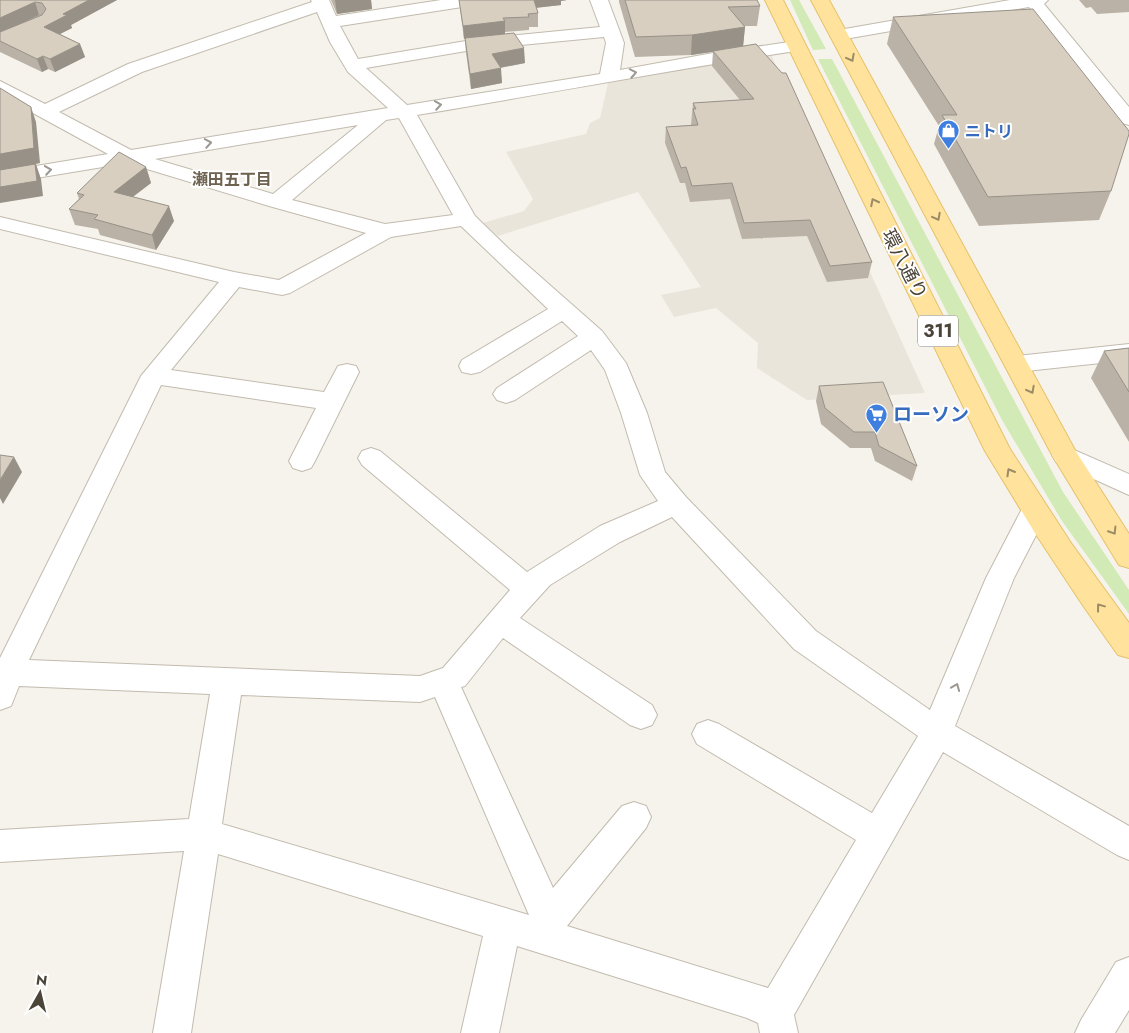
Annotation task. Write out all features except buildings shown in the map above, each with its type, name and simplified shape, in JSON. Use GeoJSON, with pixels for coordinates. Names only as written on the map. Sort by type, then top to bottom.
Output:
{"type":"FeatureCollection","features":[{"type":"Feature","properties":{"kind":"main road","name":"環八通り"},"geometry":{"type":"LineString","coordinates":[[774,0],[998,452],[1034,512],[1078,578],[1129,646]]}},
{"type":"Feature","properties":{"kind":"main road"},"geometry":{"type":"LineString","coordinates":[[820,0],[1066,455],[1129,557]]}},
{"type":"Feature","properties":{"kind":"street"},"geometry":{"type":"LineString","coordinates":[[45,112],[135,68],[325,9],[475,0]]}},
{"type":"Feature","properties":{"kind":"street"},"geometry":{"type":"LineString","coordinates":[[599,0],[615,43],[609,78]]}},
{"type":"Feature","properties":{"kind":"street"},"geometry":{"type":"LineString","coordinates":[[839,35],[1035,0],[1129,118]]}},
{"type":"Feature","properties":{"kind":"street"},"geometry":{"type":"LineString","coordinates":[[325,9],[339,42],[353,65],[405,111],[466,219],[501,254],[594,337],[608,353],[617,369],[634,412],[653,475],[676,504],[805,640],[938,732],[1129,844]]}},
{"type":"Feature","properties":{"kind":"street"},"geometry":{"type":"LineString","coordinates":[[353,65],[478,44],[610,31]]}},
{"type":"Feature","properties":{"kind":"street"},"geometry":{"type":"LineString","coordinates":[[0,178],[609,78],[713,58],[796,46]]}},
{"type":"Feature","properties":{"kind":"street"},"geometry":{"type":"LineString","coordinates":[[0,87],[128,156],[276,202],[385,231]]}},
{"type":"Feature","properties":{"kind":"street"},"geometry":{"type":"LineString","coordinates":[[276,202],[377,119],[376,116]]}},
{"type":"Feature","properties":{"kind":"street"},"geometry":{"type":"LineString","coordinates":[[0,223],[234,280],[282,288],[385,231],[466,219]]}},
{"type":"Feature","properties":{"kind":"street"},"geometry":{"type":"LineString","coordinates":[[234,280],[153,376],[3,681],[228,681],[420,689],[454,677],[500,620],[540,578],[610,534],[676,504]]}},
{"type":"Feature","properties":{"kind":"street"},"geometry":{"type":"LineString","coordinates":[[471,366],[563,310]]}},
{"type":"Feature","properties":{"kind":"street"},"geometry":{"type":"LineString","coordinates":[[506,394],[594,337]]}},
{"type":"Feature","properties":{"kind":"street"},"geometry":{"type":"LineString","coordinates":[[1017,364],[1129,352]]}},
{"type":"Feature","properties":{"kind":"street"},"geometry":{"type":"LineString","coordinates":[[302,462],[347,372]]}},
{"type":"Feature","properties":{"kind":"street"},"geometry":{"type":"LineString","coordinates":[[153,376],[332,402]]}},
{"type":"Feature","properties":{"kind":"street"},"geometry":{"type":"LineString","coordinates":[[1066,455],[1129,485]]}},
{"type":"Feature","properties":{"kind":"street"},"geometry":{"type":"LineString","coordinates":[[371,458],[529,590]]}},
{"type":"Feature","properties":{"kind":"street"},"geometry":{"type":"LineString","coordinates":[[0,846],[204,834],[502,926],[549,930],[754,1001],[777,1022],[877,834],[938,732],[1000,578],[1034,512]]}},
{"type":"Feature","properties":{"kind":"street"},"geometry":{"type":"LineString","coordinates":[[500,620],[642,715]]}},
{"type":"Feature","properties":{"kind":"street"},"geometry":{"type":"LineString","coordinates":[[172,1033],[228,681]]}},
{"type":"Feature","properties":{"kind":"street"},"geometry":{"type":"LineString","coordinates":[[443,681],[549,930]]}},
{"type":"Feature","properties":{"kind":"street"},"geometry":{"type":"LineString","coordinates":[[708,734],[877,834]]}},
{"type":"Feature","properties":{"kind":"street"},"geometry":{"type":"LineString","coordinates":[[549,930],[634,817]]}},
{"type":"Feature","properties":{"kind":"street"},"geometry":{"type":"LineString","coordinates":[[480,1033],[502,926]]}},
{"type":"Feature","properties":{"kind":"street"},"geometry":{"type":"LineString","coordinates":[[1094,1033],[1129,975]]}},
{"type":"Feature","properties":{"kind":"shaded area"},"geometry":{"type":"Polygon","coordinates":[[[770,52],[925,393],[807,400],[757,368],[758,343],[716,308],[674,317],[661,295],[701,287],[638,192],[498,236],[483,223],[524,211],[533,199],[506,152],[586,134],[590,123],[600,118],[608,83],[655,71],[770,52]]]}},
{"type":"Feature","properties":{"kind":"green space"},"geometry":{"type":"Polygon","coordinates":[[[790,0],[799,0],[826,49],[813,50],[790,0]]]}},
{"type":"Feature","properties":{"kind":"green space"},"geometry":{"type":"Polygon","coordinates":[[[818,59],[832,59],[1063,492],[1129,590],[1129,614],[1062,521],[1002,420],[818,59]]]}},
{"type":"Feature","properties":{"kind":"place","name":"ニトリ"},"geometry":{"type":"Point","coordinates":[949,150]}},
{"type":"Feature","properties":{"kind":"place","name":"ローソン"},"geometry":{"type":"Point","coordinates":[877,433]}},
{"type":"Feature","properties":{"kind":"district","name":"瀬田五丁目"},"geometry":{"type":"Point","coordinates":[232,179]}}]}
